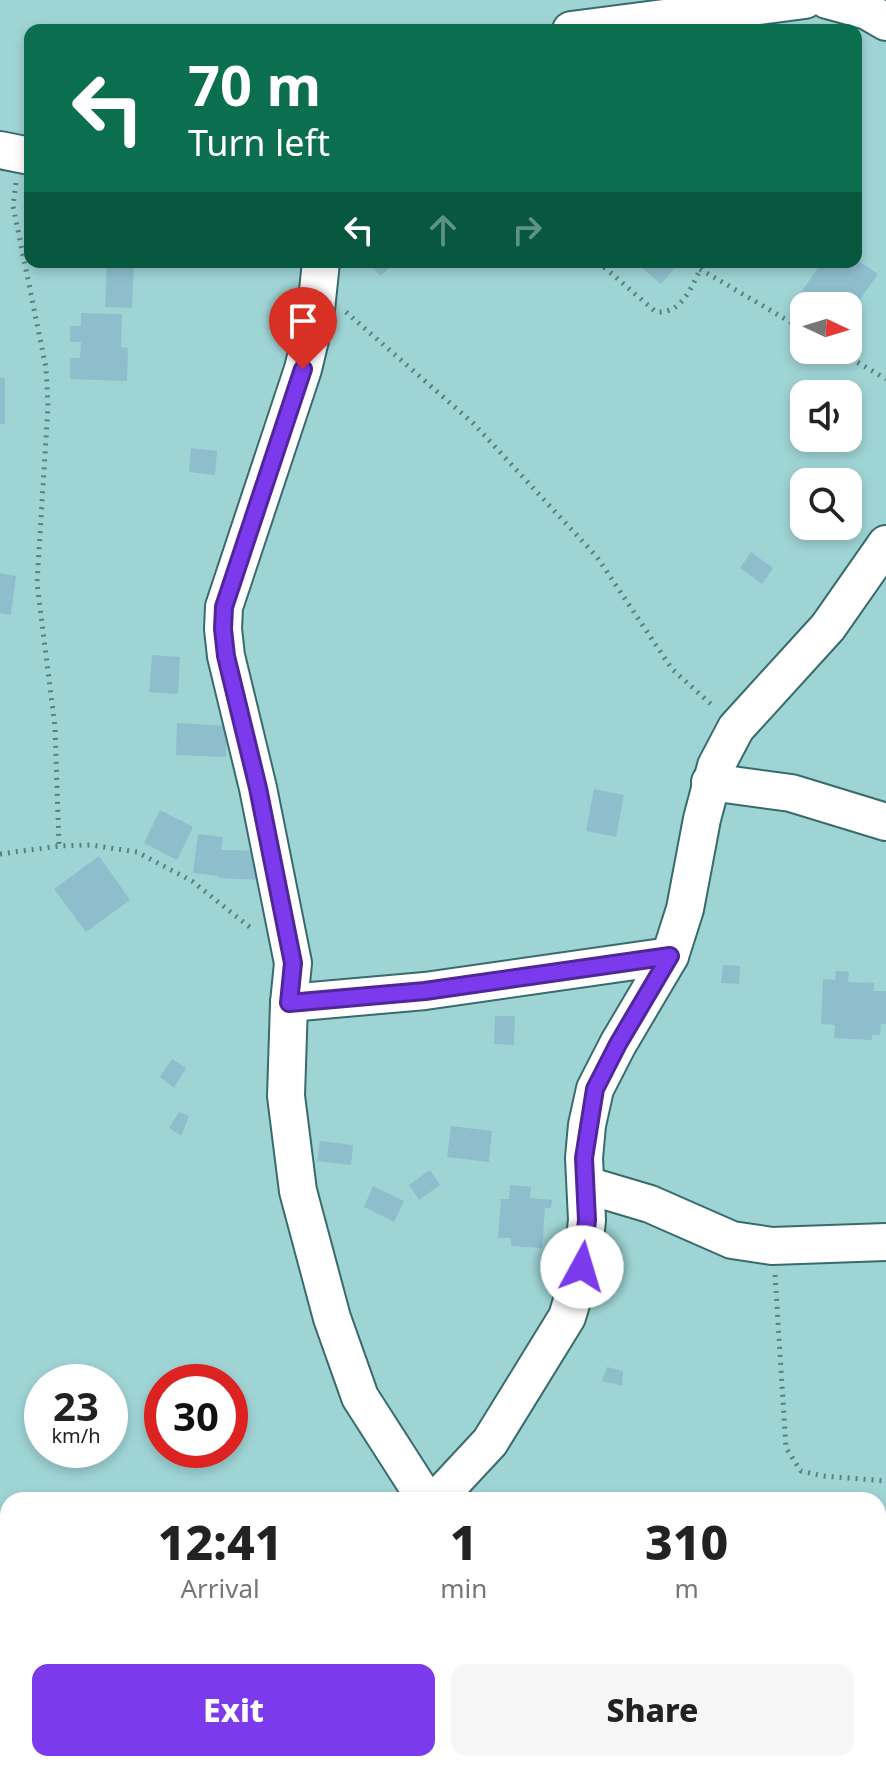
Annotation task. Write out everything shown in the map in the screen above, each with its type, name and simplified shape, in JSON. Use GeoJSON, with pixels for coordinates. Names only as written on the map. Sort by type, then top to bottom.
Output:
{"type":"FeatureCollection","features":[{"type":"Feature","properties":{"kind":"street"},"geometry":{"type":"LineString","coordinates":[[618,24],[805,0]]}},
{"type":"Feature","properties":{"kind":"street"},"geometry":{"type":"LineString","coordinates":[[827,0],[867,11],[886,22]]}},
{"type":"Feature","properties":{"kind":"street"},"geometry":{"type":"LineString","coordinates":[[320,275],[315,319],[303,369],[224,607],[223,629],[226,656],[258,788],[293,963],[286,1096],[296,1175],[332,1318],[360,1397],[421,1492]]}},
{"type":"Feature","properties":{"kind":"street"},"geometry":{"type":"LineString","coordinates":[[443,1492],[490,1442],[567,1317],[582,1267],[587,1220],[586,1136],[595,1089],[670,956],[685,909],[710,782],[736,728],[828,627],[886,544]]}},
{"type":"Feature","properties":{"kind":"street"},"geometry":{"type":"LineString","coordinates":[[710,782],[791,793],[886,822]]}},
{"type":"Feature","properties":{"kind":"street"},"geometry":{"type":"LineString","coordinates":[[289,1003],[425,991],[670,956]]}},
{"type":"Feature","properties":{"kind":"street"},"geometry":{"type":"LineString","coordinates":[[586,1185],[650,1204],[732,1240],[772,1246],[886,1242]]}},
{"type":"Feature","properties":{"kind":"path"},"geometry":{"type":"LineString","coordinates":[[17,161],[13,206],[24,260]]}},
{"type":"Feature","properties":{"kind":"path"},"geometry":{"type":"LineString","coordinates":[[26,268],[46,368],[48,406],[37,583],[55,727],[59,846]]}},
{"type":"Feature","properties":{"kind":"path"},"geometry":{"type":"LineString","coordinates":[[605,268],[656,312],[668,313],[679,307],[700,269],[790,322]]}},
{"type":"Feature","properties":{"kind":"path"},"geometry":{"type":"LineString","coordinates":[[320,275],[473,423],[597,557],[672,669],[736,728]]}},
{"type":"Feature","properties":{"kind":"path"},"geometry":{"type":"LineString","coordinates":[[861,364],[886,379]]}},
{"type":"Feature","properties":{"kind":"path"},"geometry":{"type":"LineString","coordinates":[[0,854],[90,845],[137,852],[192,881],[293,963]]}},
{"type":"Feature","properties":{"kind":"path"},"geometry":{"type":"LineString","coordinates":[[772,1246],[786,1448],[801,1471],[886,1481]]}},
{"type":"Feature","properties":{"kind":"building"},"geometry":{"type":"Polygon","coordinates":[[[862,263],[878,274],[862,296],[862,292],[801,292],[818,268],[862,268],[862,263]]]}},
{"type":"Feature","properties":{"kind":"building"},"geometry":{"type":"Polygon","coordinates":[[[107,268],[134,268],[132,308],[105,307],[107,268]]]}},
{"type":"Feature","properties":{"kind":"building"},"geometry":{"type":"Polygon","coordinates":[[[374,268],[390,268],[380,276],[374,268]]]}},
{"type":"Feature","properties":{"kind":"building"},"geometry":{"type":"Polygon","coordinates":[[[642,268],[675,268],[661,284],[642,268]]]}},
{"type":"Feature","properties":{"kind":"building"},"geometry":{"type":"Polygon","coordinates":[[[81,313],[122,314],[121,347],[128,348],[127,381],[70,379],[70,358],[80,358],[81,342],[70,342],[70,326],[81,326],[81,313]]]}},
{"type":"Feature","properties":{"kind":"building"},"geometry":{"type":"Polygon","coordinates":[[[0,378],[5,378],[5,424],[0,424],[0,378]]]}},
{"type":"Feature","properties":{"kind":"building"},"geometry":{"type":"Polygon","coordinates":[[[191,448],[217,451],[215,475],[189,472],[191,448]]]}},
{"type":"Feature","properties":{"kind":"building"},"geometry":{"type":"Polygon","coordinates":[[[751,552],[773,568],[762,584],[740,568],[751,552]]]}},
{"type":"Feature","properties":{"kind":"building"},"geometry":{"type":"Polygon","coordinates":[[[0,573],[16,576],[11,615],[0,613],[0,573]]]}},
{"type":"Feature","properties":{"kind":"building"},"geometry":{"type":"Polygon","coordinates":[[[152,655],[180,657],[178,694],[149,692],[152,655]]]}},
{"type":"Feature","properties":{"kind":"building"},"geometry":{"type":"Polygon","coordinates":[[[177,723],[227,726],[226,757],[176,755],[177,723]]]}},
{"type":"Feature","properties":{"kind":"building"},"geometry":{"type":"Polygon","coordinates":[[[594,789],[624,795],[616,837],[586,831],[594,789]]]}},
{"type":"Feature","properties":{"kind":"building"},"geometry":{"type":"Polygon","coordinates":[[[160,810],[193,827],[177,860],[144,843],[160,810]]]}},
{"type":"Feature","properties":{"kind":"building"},"geometry":{"type":"Polygon","coordinates":[[[198,834],[223,837],[221,850],[262,851],[263,880],[193,873],[198,834]]]}},
{"type":"Feature","properties":{"kind":"building"},"geometry":{"type":"Polygon","coordinates":[[[99,856],[130,900],[86,932],[54,889],[99,856]]]}},
{"type":"Feature","properties":{"kind":"building"},"geometry":{"type":"Polygon","coordinates":[[[723,965],[740,966],[739,984],[721,983],[723,965]]]}},
{"type":"Feature","properties":{"kind":"building"},"geometry":{"type":"Polygon","coordinates":[[[836,971],[849,972],[848,982],[874,983],[874,991],[886,991],[886,1024],[881,1024],[880,1035],[872,1035],[872,1040],[834,1038],[835,1025],[821,1024],[823,979],[835,980],[836,971]]]}},
{"type":"Feature","properties":{"kind":"building"},"geometry":{"type":"Polygon","coordinates":[[[495,1016],[515,1016],[514,1045],[494,1044],[495,1016]]]}},
{"type":"Feature","properties":{"kind":"building"},"geometry":{"type":"Polygon","coordinates":[[[172,1059],[186,1068],[174,1088],[160,1077],[172,1059]]]}},
{"type":"Feature","properties":{"kind":"building"},"geometry":{"type":"Polygon","coordinates":[[[179,1112],[189,1116],[181,1136],[169,1128],[179,1112]]]}},
{"type":"Feature","properties":{"kind":"building"},"geometry":{"type":"Polygon","coordinates":[[[451,1126],[492,1131],[489,1162],[447,1157],[451,1126]]]}},
{"type":"Feature","properties":{"kind":"building"},"geometry":{"type":"Polygon","coordinates":[[[320,1141],[353,1145],[351,1165],[317,1161],[320,1141]]]}},
{"type":"Feature","properties":{"kind":"building"},"geometry":{"type":"Polygon","coordinates":[[[430,1170],[440,1185],[419,1200],[409,1185],[430,1170]]]}},
{"type":"Feature","properties":{"kind":"building"},"geometry":{"type":"Polygon","coordinates":[[[510,1185],[531,1187],[530,1198],[552,1200],[551,1208],[545,1208],[542,1248],[511,1246],[511,1238],[498,1238],[501,1199],[509,1199],[510,1185]]]}},
{"type":"Feature","properties":{"kind":"building"},"geometry":{"type":"Polygon","coordinates":[[[373,1186],[404,1201],[394,1222],[364,1207],[373,1186]]]}},
{"type":"Feature","properties":{"kind":"building"},"geometry":{"type":"Polygon","coordinates":[[[607,1367],[623,1371],[622,1386],[602,1381],[607,1367]]]}},
{"type":"Feature","properties":{"kind":"route"},"geometry":{"type":"LineString","coordinates":[[303,369],[224,607],[223,629],[226,656],[258,788],[293,963],[289,1003],[488,984],[670,956],[595,1089],[584,1158],[587,1220],[582,1267]]}}]}
